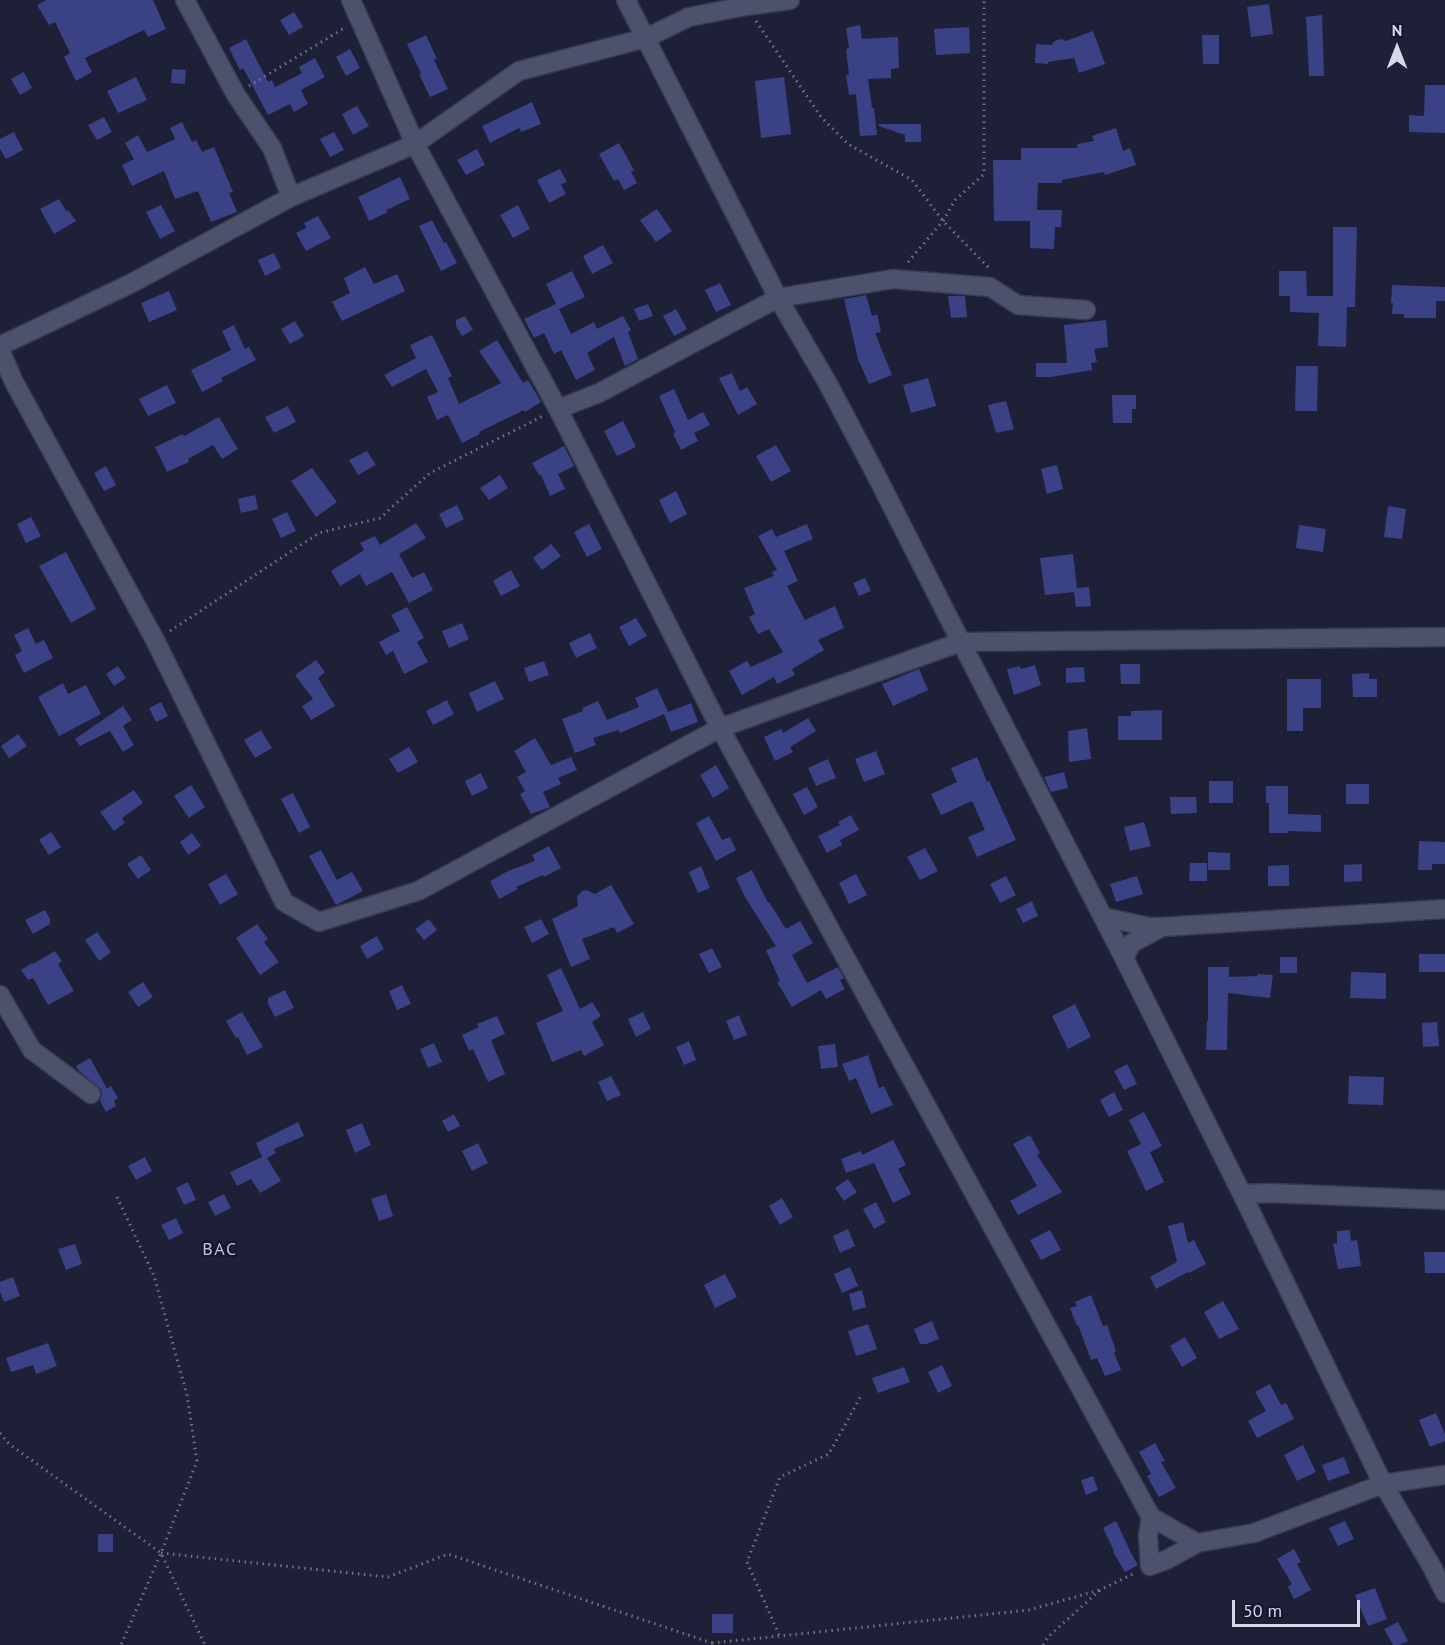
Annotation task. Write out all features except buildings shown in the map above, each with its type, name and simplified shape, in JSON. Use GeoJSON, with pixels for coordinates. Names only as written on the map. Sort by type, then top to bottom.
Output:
{"type":"FeatureCollection","features":[{"type":"Feature","properties":{"kind":"street"},"geometry":{"type":"LineString","coordinates":[[185,0],[236,95],[272,148],[291,197]]}},
{"type":"Feature","properties":{"kind":"street"},"geometry":{"type":"LineString","coordinates":[[351,0],[415,144],[558,409],[720,728],[1151,1517],[1197,1543]]}},
{"type":"Feature","properties":{"kind":"street"},"geometry":{"type":"LineString","coordinates":[[626,0],[778,298],[827,382],[873,469],[1124,958],[1383,1484],[1445,1593]]}},
{"type":"Feature","properties":{"kind":"street"},"geometry":{"type":"LineString","coordinates":[[790,0],[689,17],[646,38],[519,71],[415,144],[291,197],[132,283],[0,348],[14,382],[155,640],[284,902],[319,922],[418,891],[720,728],[961,642],[1445,637]]}},
{"type":"Feature","properties":{"kind":"street"},"geometry":{"type":"LineString","coordinates":[[558,409],[599,393],[778,298],[893,279],[990,287],[1017,305],[1086,310]]}},
{"type":"Feature","properties":{"kind":"street"},"geometry":{"type":"LineString","coordinates":[[1103,917],[1150,927],[1162,927],[1445,909]]}},
{"type":"Feature","properties":{"kind":"street"},"geometry":{"type":"LineString","coordinates":[[1124,958],[1132,943],[1162,927]]}},
{"type":"Feature","properties":{"kind":"street"},"geometry":{"type":"LineString","coordinates":[[0,995],[32,1050],[91,1094]]}},
{"type":"Feature","properties":{"kind":"street"},"geometry":{"type":"LineString","coordinates":[[1242,1194],[1445,1200]]}},
{"type":"Feature","properties":{"kind":"street"},"geometry":{"type":"LineString","coordinates":[[1151,1517],[1148,1536],[1150,1566],[1197,1543],[1254,1533],[1383,1484],[1445,1475]]}},
{"type":"Feature","properties":{"kind":"path"},"geometry":{"type":"LineString","coordinates":[[893,279],[943,221],[955,200],[984,174],[985,0]]}},
{"type":"Feature","properties":{"kind":"path"},"geometry":{"type":"LineString","coordinates":[[746,6],[821,117],[848,144],[912,180],[943,221],[988,268]]}},
{"type":"Feature","properties":{"kind":"path"},"geometry":{"type":"LineString","coordinates":[[236,95],[334,35],[359,17]]}},
{"type":"Feature","properties":{"kind":"path"},"geometry":{"type":"LineString","coordinates":[[155,640],[319,533],[380,518],[430,473],[558,409]]}},
{"type":"Feature","properties":{"kind":"path"},"geometry":{"type":"LineString","coordinates":[[117,1197],[154,1276],[187,1395],[197,1461],[161,1553],[121,1645]]}},
{"type":"Feature","properties":{"kind":"path"},"geometry":{"type":"LineString","coordinates":[[779,1635],[747,1562],[780,1477],[829,1454],[862,1394]]}},
{"type":"Feature","properties":{"kind":"path"},"geometry":{"type":"LineString","coordinates":[[0,1433],[9,1444],[161,1553],[205,1645]]}},
{"type":"Feature","properties":{"kind":"path"},"geometry":{"type":"LineString","coordinates":[[161,1553],[388,1577],[448,1554],[712,1644],[779,1635],[1029,1610],[1100,1590],[1150,1566]]}},
{"type":"Feature","properties":{"kind":"path"},"geometry":{"type":"LineString","coordinates":[[1043,1645],[1100,1590]]}},
{"type":"Feature","properties":{"kind":"district","name":"BAC"},"geometry":{"type":"Point","coordinates":[220,1250]}}]}
